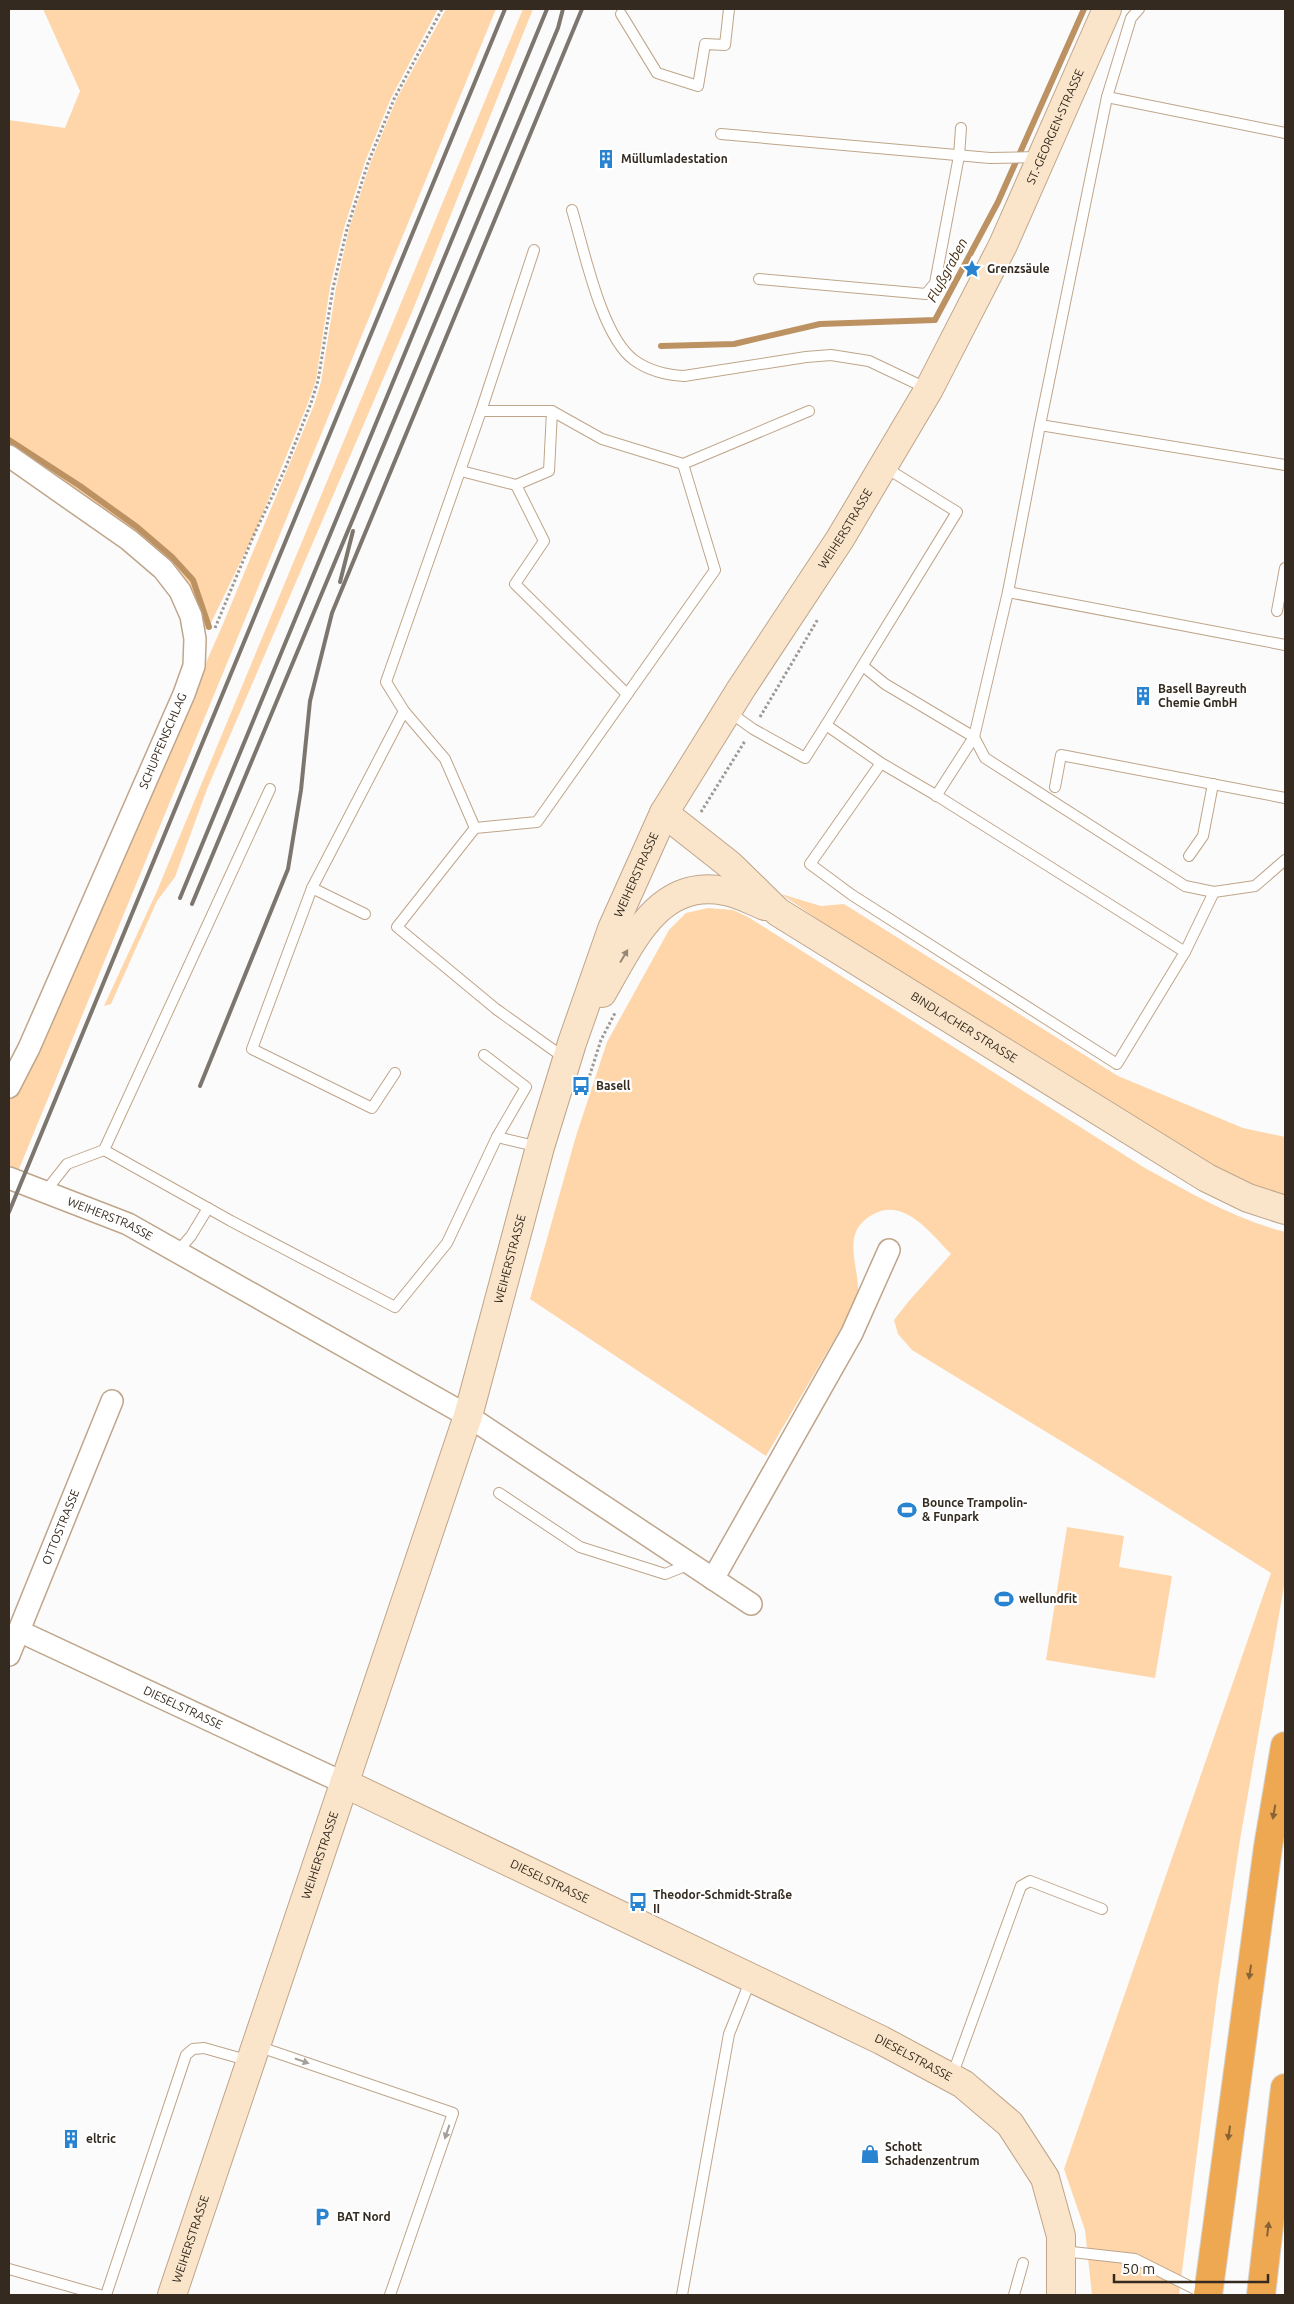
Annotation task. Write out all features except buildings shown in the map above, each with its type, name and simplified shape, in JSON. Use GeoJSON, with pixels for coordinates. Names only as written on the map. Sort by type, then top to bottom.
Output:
{"type":"FeatureCollection","features":[{"type":"Feature","properties":{"kind":"highway"},"geometry":{"type":"LineString","coordinates":[[1208,2295],[1268,1847],[1285,1746]]}},
{"type":"Feature","properties":{"kind":"highway"},"geometry":{"type":"LineString","coordinates":[[1261,2295],[1285,2088]]}},
{"type":"Feature","properties":{"kind":"street","name":"ST.-GEORGEN-STRASSE"},"geometry":{"type":"LineString","coordinates":[[1003,245],[1037,157],[1104,11]]}},
{"type":"Feature","properties":{"kind":"street","name":"WEIHERSTRASSE"},"geometry":{"type":"LineString","coordinates":[[172,2295],[468,1416],[540,1148],[570,1051],[612,929],[664,813],[728,710],[840,539],[928,389],[1003,245]]}},
{"type":"Feature","properties":{"kind":"street","name":"SCHUPFENSCHLAG"},"geometry":{"type":"LineString","coordinates":[[9,456],[129,540],[163,568],[180,591],[191,616],[195,654],[194,666],[180,703],[30,1048],[9,1086]]}},
{"type":"Feature","properties":{"kind":"street","name":"BINDLACHER STRASSE"},"geometry":{"type":"LineString","coordinates":[[664,813],[730,865],[778,912],[1206,1178],[1248,1198],[1285,1210]]}},
{"type":"Feature","properties":{"kind":"street"},"geometry":{"type":"LineString","coordinates":[[570,1051],[642,925],[658,907],[696,890],[711,889],[727,891],[778,912]]}},
{"type":"Feature","properties":{"kind":"street","name":"WEIHERSTRASSE"},"geometry":{"type":"LineString","coordinates":[[9,1178],[128,1224],[468,1416],[713,1580],[752,1604]]}},
{"type":"Feature","properties":{"kind":"street"},"geometry":{"type":"LineString","coordinates":[[713,1580],[852,1332],[889,1250]]}},
{"type":"Feature","properties":{"kind":"street","name":"OTTOSTRASSE"},"geometry":{"type":"LineString","coordinates":[[9,1655],[112,1401]]}},
{"type":"Feature","properties":{"kind":"street","name":"DIESELSTRASSE"},"geometry":{"type":"LineString","coordinates":[[19,1631],[344,1783],[881,2040],[963,2084],[1010,2124],[1045,2178],[1061,2236],[1061,2295]]}},
{"type":"Feature","properties":{"kind":"lane"},"geometry":{"type":"LineString","coordinates":[[621,14],[657,73],[698,86],[705,44],[725,45],[729,9]]}},
{"type":"Feature","properties":{"kind":"lane"},"geometry":{"type":"LineString","coordinates":[[936,796],[974,737],[1008,592],[1040,424],[1107,97],[1131,18],[1139,9]]}},
{"type":"Feature","properties":{"kind":"lane"},"geometry":{"type":"LineString","coordinates":[[1107,97],[1285,133]]}},
{"type":"Feature","properties":{"kind":"lane"},"geometry":{"type":"LineString","coordinates":[[760,279],[926,294],[935,283],[959,156],[961,128]]}},
{"type":"Feature","properties":{"kind":"lane"},"geometry":{"type":"LineString","coordinates":[[721,134],[959,156],[1037,157]]}},
{"type":"Feature","properties":{"kind":"lane"},"geometry":{"type":"LineString","coordinates":[[572,210],[604,317],[622,348],[633,360],[648,368],[664,374],[684,376],[806,357],[831,355],[869,361],[928,389]]}},
{"type":"Feature","properties":{"kind":"lane"},"geometry":{"type":"LineString","coordinates":[[475,828],[444,759],[404,711],[386,682],[481,411],[534,250]]}},
{"type":"Feature","properties":{"kind":"lane"},"geometry":{"type":"LineString","coordinates":[[481,411],[552,411],[602,439],[683,464],[809,411]]}},
{"type":"Feature","properties":{"kind":"lane"},"geometry":{"type":"LineString","coordinates":[[460,471],[516,485],[549,471],[552,411]]}},
{"type":"Feature","properties":{"kind":"lane"},"geometry":{"type":"LineString","coordinates":[[1040,424],[1285,465]]}},
{"type":"Feature","properties":{"kind":"lane"},"geometry":{"type":"LineString","coordinates":[[570,1051],[496,1010],[397,927],[475,828],[537,822],[715,570],[683,464]]}},
{"type":"Feature","properties":{"kind":"lane"},"geometry":{"type":"LineString","coordinates":[[728,710],[753,728],[805,758],[826,725],[957,512],[883,466]]}},
{"type":"Feature","properties":{"kind":"lane"},"geometry":{"type":"LineString","coordinates":[[516,485],[544,540],[515,584],[627,694]]}},
{"type":"Feature","properties":{"kind":"lane"},"geometry":{"type":"LineString","coordinates":[[1278,611],[1285,568]]}},
{"type":"Feature","properties":{"kind":"lane"},"geometry":{"type":"LineString","coordinates":[[1008,592],[1285,645]]}},
{"type":"Feature","properties":{"kind":"lane"},"geometry":{"type":"LineString","coordinates":[[863,666],[885,684],[974,737],[986,758],[1002,769],[1185,886],[1214,892],[1254,886],[1285,860]]}},
{"type":"Feature","properties":{"kind":"lane"},"geometry":{"type":"LineString","coordinates":[[395,1073],[372,1108],[252,1049],[312,888],[404,711]]}},
{"type":"Feature","properties":{"kind":"lane"},"geometry":{"type":"LineString","coordinates":[[826,725],[881,763],[1186,952]]}},
{"type":"Feature","properties":{"kind":"lane"},"geometry":{"type":"LineString","coordinates":[[1055,787],[1061,755],[1285,798]]}},
{"type":"Feature","properties":{"kind":"lane"},"geometry":{"type":"LineString","coordinates":[[881,763],[810,864],[852,895],[1117,1064],[1186,952],[1214,892]]}},
{"type":"Feature","properties":{"kind":"lane"},"geometry":{"type":"LineString","coordinates":[[1189,856],[1203,836],[1213,784]]}},
{"type":"Feature","properties":{"kind":"lane"},"geometry":{"type":"LineString","coordinates":[[45,1192],[67,1164],[104,1150],[270,789]]}},
{"type":"Feature","properties":{"kind":"lane"},"geometry":{"type":"LineString","coordinates":[[312,888],[365,914]]}},
{"type":"Feature","properties":{"kind":"lane"},"geometry":{"type":"LineString","coordinates":[[104,1150],[208,1208],[395,1307],[447,1243],[497,1138],[526,1086],[484,1055]]}},
{"type":"Feature","properties":{"kind":"lane"},"geometry":{"type":"LineString","coordinates":[[497,1138],[540,1148]]}},
{"type":"Feature","properties":{"kind":"lane"},"geometry":{"type":"LineString","coordinates":[[176,1252],[191,1236],[208,1208]]}},
{"type":"Feature","properties":{"kind":"lane"},"geometry":{"type":"LineString","coordinates":[[500,1493],[580,1547],[666,1574],[690,1564]]}},
{"type":"Feature","properties":{"kind":"lane"},"geometry":{"type":"LineString","coordinates":[[951,2077],[1021,1886],[1030,1881],[1102,1909]]}},
{"type":"Feature","properties":{"kind":"lane"},"geometry":{"type":"LineString","coordinates":[[682,2295],[729,2034],[751,1978]]}},
{"type":"Feature","properties":{"kind":"lane"},"geometry":{"type":"LineString","coordinates":[[106,2295],[186,2056],[193,2049],[204,2048],[253,2053],[453,2113],[390,2295]]}},
{"type":"Feature","properties":{"kind":"lane"},"geometry":{"type":"LineString","coordinates":[[1062,2251],[1136,2259],[1208,2295]]}},
{"type":"Feature","properties":{"kind":"lane"},"geometry":{"type":"LineString","coordinates":[[1014,2295],[1023,2263]]}},
{"type":"Feature","properties":{"kind":"lane"},"geometry":{"type":"LineString","coordinates":[[9,2269],[100,2295]]}},
{"type":"Feature","properties":{"kind":"path"},"geometry":{"type":"LineString","coordinates":[[195,654],[214,630],[253,537],[285,469],[311,403],[318,381],[333,288],[345,237],[368,163],[394,98],[442,9]]}},
{"type":"Feature","properties":{"kind":"path"},"geometry":{"type":"LineString","coordinates":[[694,835],[700,814],[822,612]]}},
{"type":"Feature","properties":{"kind":"path"},"geometry":{"type":"LineString","coordinates":[[583,1096],[601,1040],[617,1009]]}},
{"type":"Feature","properties":{"kind":"shaded area"},"geometry":{"type":"Polygon","coordinates":[[[43,9],[438,9],[391,98],[365,162],[344,228],[330,287],[316,380],[308,403],[255,532],[209,627],[203,632],[185,587],[9,447],[9,120],[65,128],[80,91],[43,9]]]}},
{"type":"Feature","properties":{"kind":"shaded area"},"geometry":{"type":"Polygon","coordinates":[[[446,9],[496,9],[19,1169],[9,1166],[9,1099],[36,1050],[223,624],[314,405],[321,382],[336,288],[349,229],[370,164],[396,100],[446,9]]]}},
{"type":"Feature","properties":{"kind":"shaded area"},"geometry":{"type":"Polygon","coordinates":[[[523,9],[533,9],[412,312],[207,789],[175,877],[157,901],[111,1004],[104,1006],[157,891],[523,9]]]}},
{"type":"Feature","properties":{"kind":"shaded area"},"geometry":{"type":"Polygon","coordinates":[[[781,894],[821,906],[844,904],[1118,1076],[1243,1128],[1285,1137],[1285,1197],[1254,1187],[1212,1168],[877,960],[781,894]]]}},
{"type":"Feature","properties":{"kind":"shaded area"},"geometry":{"type":"Polygon","coordinates":[[[708,908],[733,910],[748,917],[1145,1168],[1231,1213],[1266,1227],[1285,1232],[1285,1580],[1240,1840],[1218,1987],[1179,2295],[1092,2295],[1085,2230],[1064,2169],[1271,1573],[1089,1458],[912,1350],[898,1334],[894,1320],[951,1254],[918,1221],[898,1211],[887,1210],[876,1213],[863,1222],[856,1233],[853,1245],[858,1298],[854,1311],[844,1323],[766,1456],[530,1299],[576,1136],[607,1042],[669,930],[686,913],[708,908]]]}},
{"type":"Feature","properties":{"kind":"shaded area"},"geometry":{"type":"Polygon","coordinates":[[[1067,1527],[1124,1536],[1119,1567],[1172,1576],[1155,1678],[1046,1660],[1067,1527]]]}},
{"type":"Feature","properties":{"kind":"waterway","name":"Flußgraben"},"geometry":{"type":"LineString","coordinates":[[661,346],[734,344],[820,324],[935,320],[998,202],[1084,9]]}},
{"type":"Feature","properties":{"kind":"waterway"},"geometry":{"type":"LineString","coordinates":[[9,440],[80,486],[137,527],[172,557],[193,580],[209,627]]}},
{"type":"Feature","properties":{"kind":"railway"},"geometry":{"type":"LineString","coordinates":[[9,1212],[505,9]]}},
{"type":"Feature","properties":{"kind":"railway"},"geometry":{"type":"LineString","coordinates":[[180,898],[547,9]]}},
{"type":"Feature","properties":{"kind":"railway"},"geometry":{"type":"LineString","coordinates":[[192,904],[558,28],[563,9]]}},
{"type":"Feature","properties":{"kind":"railway"},"geometry":{"type":"LineString","coordinates":[[200,1086],[288,869],[301,790],[310,701],[332,613],[582,9]]}},
{"type":"Feature","properties":{"kind":"railway"},"geometry":{"type":"LineString","coordinates":[[340,582],[353,531]]}},
{"type":"Feature","properties":{"kind":"place","name":"Müllumladestation"},"geometry":{"type":"Point","coordinates":[606,159]}},
{"type":"Feature","properties":{"kind":"place","name":"Grenzsäule"},"geometry":{"type":"Point","coordinates":[972,269]}},
{"type":"Feature","properties":{"kind":"place","name":"Basell Bayreuth Chemie GmbH"},"geometry":{"type":"Point","coordinates":[1143,696]}},
{"type":"Feature","properties":{"kind":"place","name":"Basell"},"geometry":{"type":"Point","coordinates":[581,1086]}},
{"type":"Feature","properties":{"kind":"place","name":"Bounce Trampolin- & Funpark"},"geometry":{"type":"Point","coordinates":[907,1510]}},
{"type":"Feature","properties":{"kind":"place","name":"wellundfit"},"geometry":{"type":"Point","coordinates":[1004,1599]}},
{"type":"Feature","properties":{"kind":"place","name":"Theodor-Schmidt-Straße II"},"geometry":{"type":"Point","coordinates":[638,1902]}},
{"type":"Feature","properties":{"kind":"place","name":"eltric"},"geometry":{"type":"Point","coordinates":[71,2139]}},
{"type":"Feature","properties":{"kind":"place","name":"Schott Schadenzentrum"},"geometry":{"type":"Point","coordinates":[870,2154]}},
{"type":"Feature","properties":{"kind":"place","name":"BAT Nord"},"geometry":{"type":"Point","coordinates":[322,2217]}}]}
